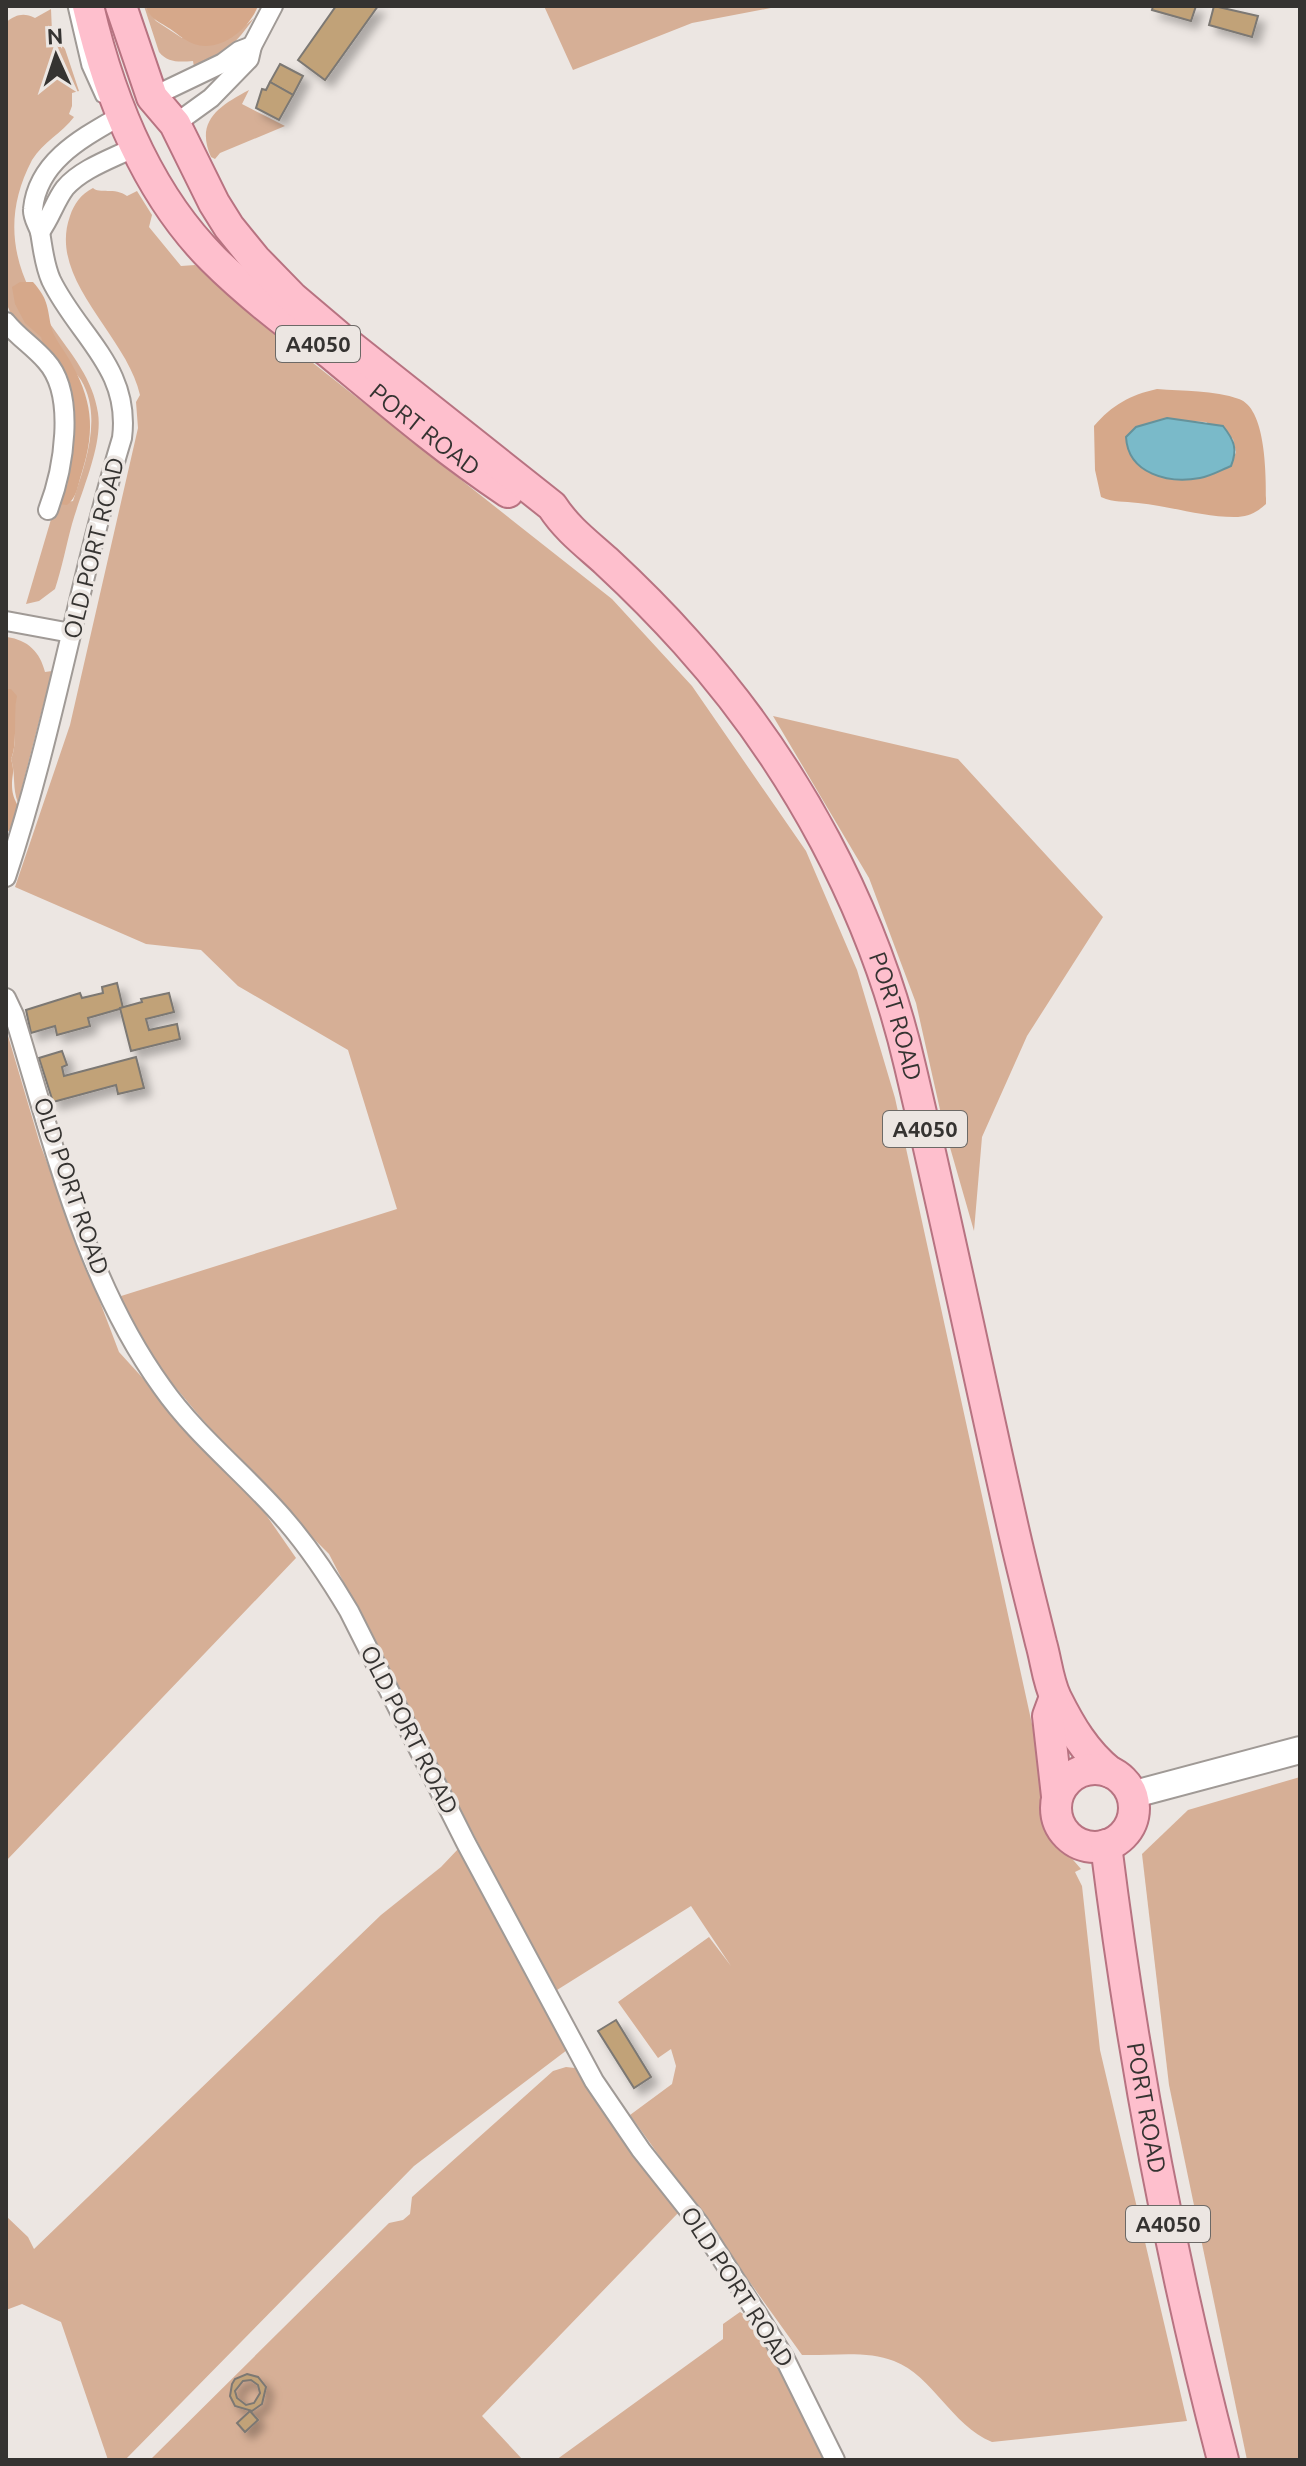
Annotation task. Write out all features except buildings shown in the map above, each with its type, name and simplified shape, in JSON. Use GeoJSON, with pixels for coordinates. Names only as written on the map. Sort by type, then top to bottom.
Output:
{"type":"FeatureCollection","features":[{"type":"Feature","properties":{"kind":"main road","name":"PORT ROAD"},"geometry":{"type":"LineString","coordinates":[[88,6],[97,45],[122,115],[137,146],[163,195],[213,259],[462,462],[542,516],[564,525]]}},
{"type":"Feature","properties":{"kind":"main road","name":"PORT ROAD"},"geometry":{"type":"LineString","coordinates":[[121,6],[152,97],[175,124],[229,227],[270,277],[339,337],[552,506],[564,525],[664,618],[714,674],[757,731],[820,831],[867,933],[889,992],[909,1061],[1021,1565],[1055,1697],[1081,1744],[1093,1759],[1110,1772]]}},
{"type":"Feature","properties":{"kind":"main road"},"geometry":{"type":"LineString","coordinates":[[122,115],[152,97]]}},
{"type":"Feature","properties":{"kind":"main road"},"geometry":{"type":"LineString","coordinates":[[137,146],[175,124]]}},
{"type":"Feature","properties":{"kind":"main road","name":"PORT ROAD"},"geometry":{"type":"LineString","coordinates":[[1055,1697],[1048,1716],[1057,1796]]}},
{"type":"Feature","properties":{"kind":"main road"},"geometry":{"type":"LineString","coordinates":[[1057,1796],[1073,1775],[1097,1769],[1110,1772]]}},
{"type":"Feature","properties":{"kind":"main road","name":"A4050"},"geometry":{"type":"LineString","coordinates":[[1110,1772],[1121,1778],[1131,1795]]}},
{"type":"Feature","properties":{"kind":"main road"},"geometry":{"type":"LineString","coordinates":[[1106,1845],[1117,1840],[1131,1822],[1134,1811],[1131,1795]]}},
{"type":"Feature","properties":{"kind":"main road","name":"A4050"},"geometry":{"type":"LineString","coordinates":[[1057,1796],[1057,1820],[1063,1831],[1082,1845],[1106,1845]]}},
{"type":"Feature","properties":{"kind":"main road","name":"PORT ROAD"},"geometry":{"type":"LineString","coordinates":[[1106,1845],[1123,1986],[1144,2112],[1223,2460]]}},
{"type":"Feature","properties":{"kind":"street"},"geometry":{"type":"LineString","coordinates":[[175,124],[211,98],[238,73],[249,59],[252,46],[273,6]]}},
{"type":"Feature","properties":{"kind":"street"},"geometry":{"type":"LineString","coordinates":[[152,97],[252,46]]}},
{"type":"Feature","properties":{"kind":"street","name":"OLD PORT ROAD"},"geometry":{"type":"LineString","coordinates":[[6,877],[41,759],[92,540],[122,438],[123,408],[118,386],[107,363],[52,282],[42,257],[40,232],[32,212],[38,189],[49,169],[78,140],[122,115]]}},
{"type":"Feature","properties":{"kind":"street"},"geometry":{"type":"LineString","coordinates":[[40,232],[52,217],[65,188],[79,176],[137,146]]}},
{"type":"Feature","properties":{"kind":"street"},"geometry":{"type":"LineString","coordinates":[[6,322],[46,361],[60,389],[64,422],[62,465],[59,483],[48,510]]}},
{"type":"Feature","properties":{"kind":"street"},"geometry":{"type":"LineString","coordinates":[[6,621],[71,633]]}},
{"type":"Feature","properties":{"kind":"street","name":"OLD PORT ROAD"},"geometry":{"type":"LineString","coordinates":[[6,998],[83,1230],[115,1312],[128,1336],[164,1390],[286,1520],[333,1585],[354,1620],[466,1843],[594,2081],[641,2150],[698,2222],[758,2315],[797,2381],[835,2460]]}},
{"type":"Feature","properties":{"kind":"street"},"geometry":{"type":"LineString","coordinates":[[1131,1795],[1300,1750]]}},
{"type":"Feature","properties":{"kind":"lane"},"geometry":{"type":"LineString","coordinates":[[73,6],[94,85],[102,99],[122,115]]}},
{"type":"Feature","properties":{"kind":"shaded area"},"geometry":{"type":"Polygon","coordinates":[[[144,6],[156,21],[182,38],[247,24],[254,18],[228,48],[194,67],[193,61],[170,60],[162,56],[144,6]]]}},
{"type":"Feature","properties":{"kind":"shaded area"},"geometry":{"type":"Polygon","coordinates":[[[145,6],[258,6],[241,31],[223,42],[204,46],[190,42],[157,20],[145,6]]]}},
{"type":"Feature","properties":{"kind":"shaded area"},"geometry":{"type":"Polygon","coordinates":[[[544,6],[781,6],[692,23],[573,70],[544,6]]]}},
{"type":"Feature","properties":{"kind":"shaded area"},"geometry":{"type":"Polygon","coordinates":[[[51,9],[52,32],[65,49],[79,91],[72,93],[69,114],[74,117],[36,154],[22,183],[14,226],[16,247],[29,288],[87,378],[99,426],[94,454],[55,589],[39,601],[26,604],[52,516],[58,504],[73,501],[87,456],[91,425],[87,394],[77,374],[29,336],[30,333],[10,312],[6,302],[6,22],[20,15],[35,18],[51,9]]]}},
{"type":"Feature","properties":{"kind":"shaded area"},"geometry":{"type":"Polygon","coordinates":[[[249,90],[242,104],[285,126],[220,153],[215,159],[211,157],[206,134],[208,124],[228,102],[249,90]]]}},
{"type":"Feature","properties":{"kind":"shaded area"},"geometry":{"type":"Polygon","coordinates":[[[93,188],[127,196],[137,191],[152,215],[149,227],[181,266],[195,265],[308,359],[612,599],[692,686],[806,851],[857,970],[895,1098],[1044,1779],[1045,1822],[1053,1838],[1081,1869],[1075,1872],[1082,1886],[1100,2050],[1187,2421],[992,2442],[965,2424],[908,2368],[894,2361],[860,2355],[802,2355],[630,2115],[672,2084],[676,2066],[671,2049],[658,2058],[618,2002],[709,1937],[731,1966],[691,1906],[557,1990],[329,1554],[269,1494],[161,1370],[118,1297],[397,1209],[348,1050],[238,986],[201,950],[146,944],[15,887],[70,725],[138,428],[136,402],[140,395],[132,373],[69,263],[66,240],[70,216],[78,200],[93,188]]]}},
{"type":"Feature","properties":{"kind":"shaded area"},"geometry":{"type":"Polygon","coordinates":[[[20,282],[33,282],[42,293],[54,335],[77,374],[87,401],[89,441],[75,495],[67,505],[58,504],[61,490],[67,486],[72,436],[41,337],[25,323],[15,304],[12,287],[20,282]]]}},
{"type":"Feature","properties":{"kind":"shaded area"},"geometry":{"type":"Polygon","coordinates":[[[1147,391],[1209,392],[1239,399],[1248,405],[1255,416],[1263,446],[1266,504],[1250,515],[1226,517],[1101,497],[1095,470],[1094,426],[1115,407],[1147,391]],[[1206,422],[1136,427],[1126,437],[1129,450],[1142,468],[1153,474],[1176,479],[1208,476],[1231,466],[1236,452],[1233,439],[1206,422]]]}},
{"type":"Feature","properties":{"kind":"shaded area"},"geometry":{"type":"Polygon","coordinates":[[[7,637],[27,644],[40,659],[45,672],[52,671],[18,803],[11,759],[16,696],[6,689],[7,637]]]}},
{"type":"Feature","properties":{"kind":"shaded area"},"geometry":{"type":"Polygon","coordinates":[[[6,689],[11,689],[17,696],[11,759],[13,793],[19,812],[6,834],[6,689]]]}},
{"type":"Feature","properties":{"kind":"shaded area"},"geometry":{"type":"Polygon","coordinates":[[[773,716],[958,759],[1103,917],[1027,1036],[982,1137],[974,1231],[943,1123],[916,1003],[869,878],[773,716]]]}},
{"type":"Feature","properties":{"kind":"shaded area"},"geometry":{"type":"Polygon","coordinates":[[[6,1029],[40,1144],[119,1352],[262,1509],[296,1558],[6,1861],[6,1029]]]}},
{"type":"Feature","properties":{"kind":"shaded area"},"geometry":{"type":"Polygon","coordinates":[[[1300,1777],[1300,2460],[1247,2460],[1169,2085],[1142,1854],[1188,1810],[1300,1777]]]}},
{"type":"Feature","properties":{"kind":"shaded area"},"geometry":{"type":"Polygon","coordinates":[[[459,1848],[567,2050],[414,2166],[125,2460],[108,2460],[61,2322],[22,2304],[6,2310],[6,2216],[28,2237],[34,2249],[381,1915],[441,1867],[459,1848]]]}},
{"type":"Feature","properties":{"kind":"shaded area"},"geometry":{"type":"Polygon","coordinates":[[[575,2068],[679,2212],[482,2416],[523,2460],[150,2460],[389,2223],[403,2220],[410,2214],[412,2197],[553,2071],[575,2068]]]}},
{"type":"Feature","properties":{"kind":"shaded area"},"geometry":{"type":"Polygon","coordinates":[[[740,2312],[754,2323],[779,2358],[825,2460],[556,2460],[723,2339],[723,2324],[740,2312]]]}},
{"type":"Feature","properties":{"kind":"water"},"geometry":{"type":"Polygon","coordinates":[[[1167,418],[1223,426],[1234,445],[1231,466],[1208,476],[1188,479],[1163,477],[1142,468],[1128,450],[1126,437],[1136,427],[1167,418]]]}}]}
